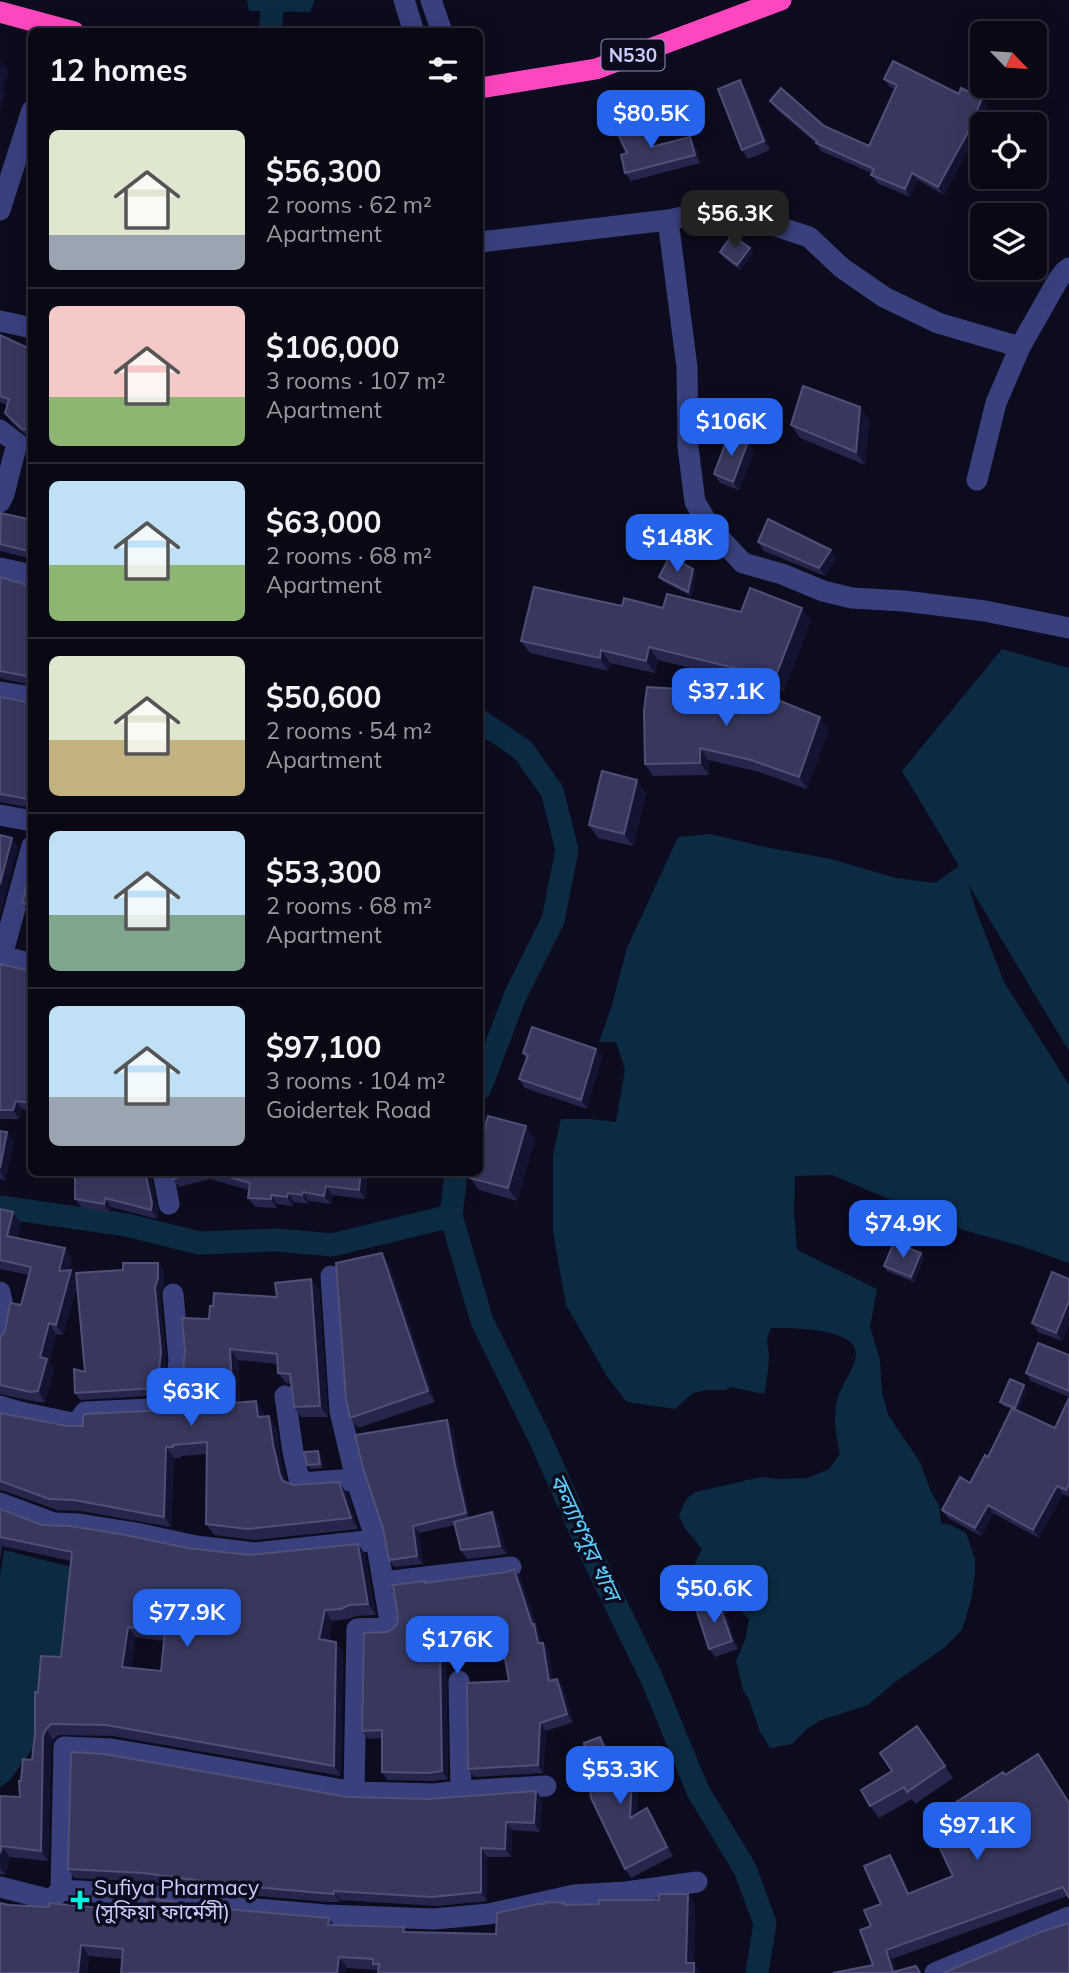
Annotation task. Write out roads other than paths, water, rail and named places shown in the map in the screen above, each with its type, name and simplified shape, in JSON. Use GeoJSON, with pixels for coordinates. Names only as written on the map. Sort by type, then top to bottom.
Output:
{"type":"FeatureCollection","features":[{"type":"Feature","properties":{"kind":"highway","name":"N530"},"geometry":{"type":"LineString","coordinates":[[483,88],[596,69],[781,0]]}},
{"type":"Feature","properties":{"kind":"highway"},"geometry":{"type":"LineString","coordinates":[[0,12],[58,28]]}},
{"type":"Feature","properties":{"kind":"street"},"geometry":{"type":"LineString","coordinates":[[404,0],[413,28]]}},
{"type":"Feature","properties":{"kind":"street"},"geometry":{"type":"LineString","coordinates":[[431,0],[441,28]]}},
{"type":"Feature","properties":{"kind":"street"},"geometry":{"type":"LineString","coordinates":[[0,210],[9,149],[28,117]]}},
{"type":"Feature","properties":{"kind":"street"},"geometry":{"type":"LineString","coordinates":[[483,242],[668,220],[712,211],[749,217],[809,237],[842,268],[884,297],[938,323],[1020,347]]}},
{"type":"Feature","properties":{"kind":"street"},"geometry":{"type":"LineString","coordinates":[[668,220],[687,367],[688,447],[695,502],[711,530],[743,563],[782,573],[823,590],[852,598],[985,611],[1069,628]]}},
{"type":"Feature","properties":{"kind":"street"},"geometry":{"type":"LineString","coordinates":[[977,480],[996,402],[1020,347],[1058,281],[1069,268]]}},
{"type":"Feature","properties":{"kind":"street"},"geometry":{"type":"LineString","coordinates":[[0,321],[28,327]]}},
{"type":"Feature","properties":{"kind":"street"},"geometry":{"type":"LineString","coordinates":[[0,502],[5,494],[16,440]]}},
{"type":"Feature","properties":{"kind":"street"},"geometry":{"type":"LineString","coordinates":[[0,568],[28,574]]}},
{"type":"Feature","properties":{"kind":"street"},"geometry":{"type":"LineString","coordinates":[[0,692],[28,696]]}},
{"type":"Feature","properties":{"kind":"street"},"geometry":{"type":"LineString","coordinates":[[0,815],[28,820]]}},
{"type":"Feature","properties":{"kind":"street"},"geometry":{"type":"LineString","coordinates":[[28,861],[2,956],[28,963]]}},
{"type":"Feature","properties":{"kind":"street"},"geometry":{"type":"LineString","coordinates":[[164,1176],[169,1204]]}},
{"type":"Feature","properties":{"kind":"street"},"geometry":{"type":"LineString","coordinates":[[331,1276],[340,1411],[356,1479],[376,1540],[391,1627],[358,1629],[354,1792]]}},
{"type":"Feature","properties":{"kind":"street"},"geometry":{"type":"LineString","coordinates":[[0,1292],[5,1316],[0,1339]]}},
{"type":"Feature","properties":{"kind":"street"},"geometry":{"type":"LineString","coordinates":[[0,1406],[77,1424],[85,1412],[174,1408],[179,1360],[173,1294]]}},
{"type":"Feature","properties":{"kind":"street"},"geometry":{"type":"LineString","coordinates":[[285,1396],[300,1483],[356,1479]]}},
{"type":"Feature","properties":{"kind":"street"},"geometry":{"type":"LineString","coordinates":[[0,1503],[54,1523],[79,1524],[196,1546],[256,1553],[376,1540]]}},
{"type":"Feature","properties":{"kind":"street"},"geometry":{"type":"LineString","coordinates":[[383,1582],[511,1567]]}},
{"type":"Feature","properties":{"kind":"street"},"geometry":{"type":"LineString","coordinates":[[458,1681],[461,1791]]}},
{"type":"Feature","properties":{"kind":"street"},"geometry":{"type":"LineString","coordinates":[[61,1891],[64,1747],[111,1749],[354,1792],[434,1794],[546,1786]]}},
{"type":"Feature","properties":{"kind":"street"},"geometry":{"type":"LineString","coordinates":[[0,1887],[51,1900],[61,1891],[149,1895],[235,1907],[434,1919],[489,1914],[575,1895],[626,1892],[697,1882]]}},
{"type":"Feature","properties":{"kind":"street"},"geometry":{"type":"LineString","coordinates":[[935,1973],[1069,1917]]}},
{"type":"Feature","properties":{"kind":"water"},"geometry":{"type":"Polygon","coordinates":[[[247,0],[315,0],[310,12],[249,11],[247,0]]]}},
{"type":"Feature","properties":{"kind":"water"},"geometry":{"type":"Polygon","coordinates":[[[1002,649],[1069,668],[1069,1051],[968,884],[1004,982],[1069,1085],[1069,1263],[960,1229],[832,1175],[795,1176],[797,1250],[877,1289],[870,1327],[880,1360],[882,1393],[888,1415],[920,1462],[939,1505],[941,1523],[966,1533],[975,1559],[975,1575],[962,1630],[944,1648],[895,1682],[868,1705],[821,1720],[792,1744],[770,1748],[760,1732],[749,1699],[743,1690],[736,1661],[746,1637],[749,1619],[733,1595],[693,1580],[696,1561],[702,1549],[679,1516],[687,1499],[696,1492],[761,1477],[808,1478],[829,1469],[840,1454],[835,1428],[836,1408],[856,1356],[854,1346],[836,1334],[771,1328],[767,1341],[769,1358],[764,1394],[731,1387],[725,1390],[706,1390],[693,1393],[675,1409],[627,1402],[608,1378],[566,1305],[553,1232],[553,1155],[561,1119],[616,1122],[625,1069],[616,1042],[599,1042],[627,948],[678,837],[710,834],[831,859],[896,878],[935,883],[959,866],[902,771],[1002,649]]]}},
{"type":"Feature","properties":{"kind":"water"},"geometry":{"type":"Polygon","coordinates":[[[4,1550],[71,1567],[61,1665],[51,1701],[34,1697],[36,1744],[9,1781],[0,1787],[0,1577],[4,1550]]]}},
{"type":"Feature","properties":{"kind":"waterway","name":"কল্যাণপুর খাল"},"geometry":{"type":"LineString","coordinates":[[270,28],[272,12]]}},
{"type":"Feature","properties":{"kind":"waterway","name":"কল্যাণপুর খাল"},"geometry":{"type":"LineString","coordinates":[[483,723],[523,750],[552,791],[567,850],[553,920],[515,996],[483,1080]]}},
{"type":"Feature","properties":{"kind":"waterway","name":"কল্যাণপুর খাল"},"geometry":{"type":"LineString","coordinates":[[456,1176],[451,1216],[482,1321],[652,1679],[698,1791],[745,1869],[765,1923],[757,1973]]}},
{"type":"Feature","properties":{"kind":"waterway"},"geometry":{"type":"LineString","coordinates":[[0,1207],[127,1225],[199,1243],[277,1240],[332,1245],[451,1216]]}},
{"type":"Feature","properties":{"kind":"place","name":"Sufiya Pharmacy (সুফিয়া ফার্মেসী)"},"geometry":{"type":"Point","coordinates":[80,1900]}}]}
